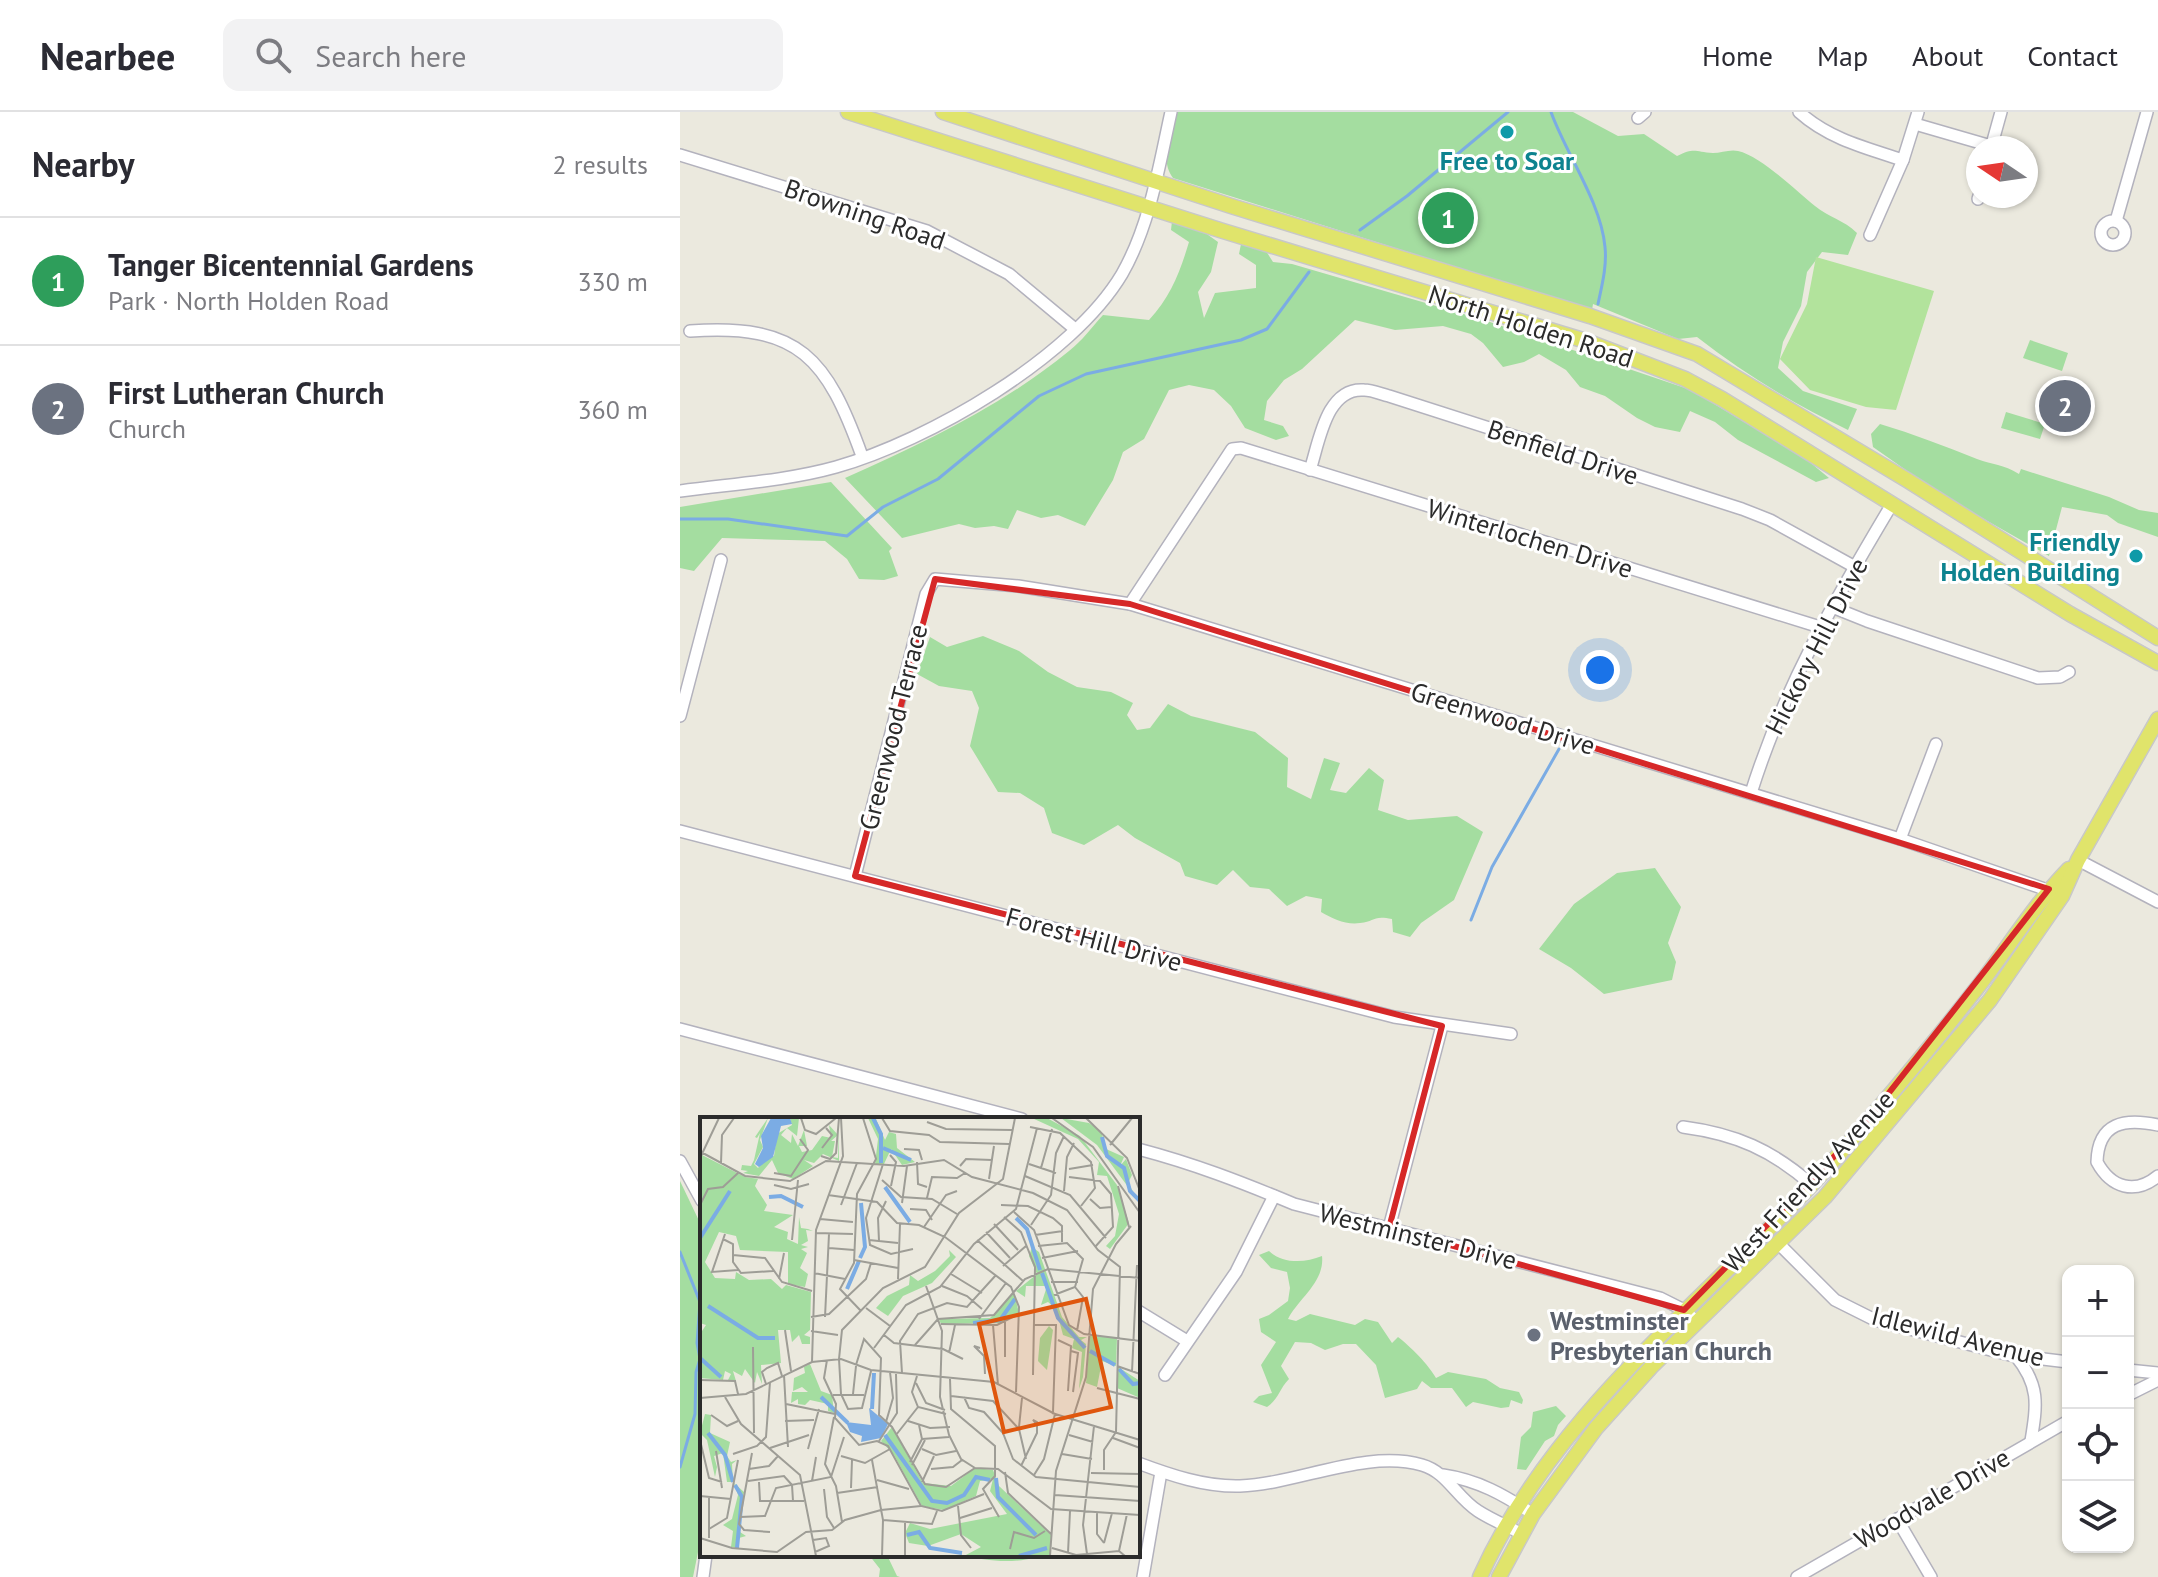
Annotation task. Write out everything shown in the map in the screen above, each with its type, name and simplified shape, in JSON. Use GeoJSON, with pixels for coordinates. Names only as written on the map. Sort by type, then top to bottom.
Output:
{"type":"FeatureCollection","features":[{"type":"Feature","properties":{"kind":"main road","name":"North Holden Road"},"geometry":{"type":"LineString","coordinates":[[848,112],[1586,341],[1685,379],[2070,614],[2158,663]]}},
{"type":"Feature","properties":{"kind":"main road","name":"North Holden Road"},"geometry":{"type":"LineString","coordinates":[[943,112],[1156,182],[1590,316],[1697,354],[1907,480],[2158,638]]}},
{"type":"Feature","properties":{"kind":"main road","name":"West Friendly Avenue"},"geometry":{"type":"LineString","coordinates":[[1480,1577],[1518,1504],[1583,1416],[1684,1310],[1812,1185],[2055,892],[2078,860],[2158,719]]}},
{"type":"Feature","properties":{"kind":"main road","name":"West Friendly Avenue"},"geometry":{"type":"LineString","coordinates":[[1499,1577],[1533,1514],[1596,1428],[1697,1322],[1825,1197],[1863,1153],[1980,1012],[2055,892]]}},
{"type":"Feature","properties":{"kind":"street"},"geometry":{"type":"LineString","coordinates":[[680,491],[836,467],[908,439],[963,412],[1041,359],[1102,301],[1121,274],[1141,234],[1171,112]]}},
{"type":"Feature","properties":{"kind":"street"},"geometry":{"type":"LineString","coordinates":[[1799,112],[1842,140],[1903,160]]}},
{"type":"Feature","properties":{"kind":"street"},"geometry":{"type":"LineString","coordinates":[[1994,136],[2001,112]]}},
{"type":"Feature","properties":{"kind":"street"},"geometry":{"type":"LineString","coordinates":[[2116,221],[2147,112]]}},
{"type":"Feature","properties":{"kind":"street"},"geometry":{"type":"LineString","coordinates":[[1870,235],[1903,160],[1917,118],[1966,137]]}},
{"type":"Feature","properties":{"kind":"street","name":"Browning Road"},"geometry":{"type":"LineString","coordinates":[[680,155],[927,231],[1009,274],[1075,329]]}},
{"type":"Feature","properties":{"kind":"street"},"geometry":{"type":"LineString","coordinates":[[690,331],[724,329],[746,332],[787,342],[807,354],[841,401],[862,456]]}},
{"type":"Feature","properties":{"kind":"street","name":"Benfield Drive"},"geometry":{"type":"LineString","coordinates":[[1310,470],[1331,406],[1346,393],[1362,389],[1742,509],[1770,520],[1855,567]]}},
{"type":"Feature","properties":{"kind":"street","name":"Winterlochen Drive"},"geometry":{"type":"LineString","coordinates":[[1130,604],[1232,449],[1241,448],[1820,627]]}},
{"type":"Feature","properties":{"kind":"street","name":"Hickory Hill Drive"},"geometry":{"type":"LineString","coordinates":[[1751,793],[1789,688],[1820,627],[1892,504]]}},
{"type":"Feature","properties":{"kind":"street"},"geometry":{"type":"LineString","coordinates":[[680,716],[721,560]]}},
{"type":"Feature","properties":{"kind":"street","name":"Greenwood Drive"},"geometry":{"type":"LineString","coordinates":[[935,579],[1018,586],[1130,604],[1900,839],[2055,892]]}},
{"type":"Feature","properties":{"kind":"street","name":"Greenwood Terrace"},"geometry":{"type":"LineString","coordinates":[[855,876],[926,594],[935,579]]}},
{"type":"Feature","properties":{"kind":"street"},"geometry":{"type":"LineString","coordinates":[[1832,607],[1882,627],[2038,678],[2060,677],[2069,672]]}},
{"type":"Feature","properties":{"kind":"street"},"geometry":{"type":"LineString","coordinates":[[1900,839],[1936,744]]}},
{"type":"Feature","properties":{"kind":"street","name":"Forest Hill Drive"},"geometry":{"type":"LineString","coordinates":[[680,831],[1394,1017],[1511,1034]]}},
{"type":"Feature","properties":{"kind":"street"},"geometry":{"type":"LineString","coordinates":[[2078,860],[2158,902]]}},
{"type":"Feature","properties":{"kind":"street"},"geometry":{"type":"LineString","coordinates":[[1389,1228],[1442,1026]]}},
{"type":"Feature","properties":{"kind":"street"},"geometry":{"type":"LineString","coordinates":[[680,1030],[1014,1117]]}},
{"type":"Feature","properties":{"kind":"street"},"geometry":{"type":"LineString","coordinates":[[2158,1125],[2134,1121],[2111,1128],[2097,1151],[2097,1162],[2102,1172],[2119,1185],[2141,1187],[2158,1176]]}},
{"type":"Feature","properties":{"kind":"street"},"geometry":{"type":"LineString","coordinates":[[1683,1127],[1752,1144],[1775,1156],[1812,1185]]}},
{"type":"Feature","properties":{"kind":"street","name":"Westminster Drive"},"geometry":{"type":"LineString","coordinates":[[1140,1150],[1195,1164],[1294,1204],[1660,1298],[1684,1310],[1697,1322]]}},
{"type":"Feature","properties":{"kind":"street"},"geometry":{"type":"LineString","coordinates":[[680,1161],[700,1197]]}},
{"type":"Feature","properties":{"kind":"street"},"geometry":{"type":"LineString","coordinates":[[1165,1375],[1236,1272],[1274,1196]]}},
{"type":"Feature","properties":{"kind":"street","name":"Idlewild Avenue"},"geometry":{"type":"LineString","coordinates":[[1778,1243],[1835,1300],[1875,1320],[2015,1355],[2062,1361]]}},
{"type":"Feature","properties":{"kind":"street"},"geometry":{"type":"LineString","coordinates":[[1140,1312],[1187,1341]]}},
{"type":"Feature","properties":{"kind":"street"},"geometry":{"type":"LineString","coordinates":[[2015,1355],[2028,1371],[2035,1394],[2031,1441]]}},
{"type":"Feature","properties":{"kind":"street"},"geometry":{"type":"LineString","coordinates":[[2134,1371],[2158,1373]]}},
{"type":"Feature","properties":{"kind":"street"},"geometry":{"type":"LineString","coordinates":[[2134,1392],[2158,1380]]}},
{"type":"Feature","properties":{"kind":"street","name":"Woodvale Drive"},"geometry":{"type":"LineString","coordinates":[[1797,1577],[2062,1424]]}},
{"type":"Feature","properties":{"kind":"street"},"geometry":{"type":"LineString","coordinates":[[1140,1464],[1203,1482],[1239,1486],[1397,1460],[1424,1465],[1443,1475],[1476,1510],[1522,1534]]}},
{"type":"Feature","properties":{"kind":"street"},"geometry":{"type":"LineString","coordinates":[[1143,1577],[1161,1472]]}},
{"type":"Feature","properties":{"kind":"street"},"geometry":{"type":"LineString","coordinates":[[1443,1475],[1488,1486],[1533,1514]]}},
{"type":"Feature","properties":{"kind":"street"},"geometry":{"type":"LineString","coordinates":[[1897,1519],[1931,1577]]}},
{"type":"Feature","properties":{"kind":"street"},"geometry":{"type":"LineString","coordinates":[[703,1577],[706,1557]]}},
{"type":"Feature","properties":{"kind":"highlighted area"},"geometry":{"type":"Polygon","coordinates":[[[935,579],[1130,604],[2049,889],[1859,1131],[1684,1310],[1389,1228],[1442,1026],[855,876],[935,579]]]}},
{"type":"Feature","properties":{"kind":"green space"},"geometry":{"type":"Polygon","coordinates":[[[1176,112],[1573,112],[1618,136],[1644,134],[1677,156],[1692,151],[1747,154],[1820,210],[1857,233],[1848,255],[1822,252],[1807,272],[1801,306],[1783,342],[1778,368],[1803,391],[1857,409],[1848,430],[1770,388],[1697,337],[1678,339],[1593,304],[1592,310],[1173,178],[1166,155],[1176,112]]]}},
{"type":"Feature","properties":{"kind":"green space"},"geometry":{"type":"Polygon","coordinates":[[[1172,221],[1197,227],[1218,242],[1211,272],[1198,292],[1204,318],[1215,293],[1256,288],[1256,265],[1239,254],[1241,244],[1266,251],[1273,262],[1292,264],[1484,320],[1691,390],[1806,459],[1829,478],[1816,482],[1738,440],[1715,422],[1690,411],[1680,432],[1655,427],[1605,396],[1580,387],[1566,370],[1539,354],[1524,362],[1503,367],[1471,334],[1443,326],[1395,330],[1355,320],[1302,369],[1284,380],[1267,401],[1264,420],[1283,426],[1289,436],[1276,440],[1245,428],[1231,406],[1214,390],[1189,385],[1169,390],[1144,439],[1123,452],[1113,480],[1085,526],[1058,515],[1041,518],[1017,510],[1008,529],[959,524],[902,538],[845,478],[933,437],[1017,389],[1074,347],[1103,315],[1149,320],[1174,283],[1189,242],[1171,230],[1172,221]]]}},
{"type":"Feature","properties":{"kind":"green space"},"geometry":{"type":"Polygon","coordinates":[[[1816,257],[1934,291],[1896,410],[1866,407],[1810,390],[1780,359],[1807,304],[1816,257]]]}},
{"type":"Feature","properties":{"kind":"green space"},"geometry":{"type":"Polygon","coordinates":[[[2030,340],[2068,353],[2062,371],[2023,358],[2030,340]]]}},
{"type":"Feature","properties":{"kind":"green space"},"geometry":{"type":"Polygon","coordinates":[[[2006,412],[2045,424],[2040,439],[2001,428],[2006,412]]]}},
{"type":"Feature","properties":{"kind":"green space"},"geometry":{"type":"Polygon","coordinates":[[[1880,424],[2019,474],[2021,469],[2109,497],[2139,510],[2158,513],[2158,537],[2118,523],[2107,515],[2062,507],[2049,556],[1940,494],[1873,447],[1871,434],[1880,424]]]}},
{"type":"Feature","properties":{"kind":"green space"},"geometry":{"type":"Polygon","coordinates":[[[831,482],[892,548],[889,551],[898,576],[884,580],[859,579],[847,559],[825,541],[722,538],[694,571],[680,568],[680,507],[831,482]]]}},
{"type":"Feature","properties":{"kind":"green space"},"geometry":{"type":"Polygon","coordinates":[[[983,636],[1019,651],[1048,672],[1077,687],[1111,692],[1133,703],[1127,715],[1137,730],[1150,728],[1168,704],[1191,716],[1255,732],[1288,758],[1287,787],[1311,799],[1324,758],[1340,763],[1330,790],[1346,793],[1369,768],[1384,780],[1378,810],[1408,820],[1457,816],[1483,832],[1454,900],[1421,923],[1410,937],[1393,932],[1392,919],[1355,923],[1335,919],[1321,912],[1322,899],[1306,896],[1287,906],[1269,889],[1250,887],[1233,870],[1217,885],[1185,876],[1180,863],[1118,825],[1084,845],[1052,833],[1044,808],[1020,793],[998,792],[970,746],[979,708],[972,691],[939,686],[917,674],[930,637],[947,647],[983,636]]]}},
{"type":"Feature","properties":{"kind":"green space"},"geometry":{"type":"Polygon","coordinates":[[[1655,868],[1681,907],[1668,943],[1676,962],[1672,980],[1604,994],[1571,968],[1539,949],[1574,904],[1617,873],[1655,868]]]}},
{"type":"Feature","properties":{"kind":"green space"},"geometry":{"type":"Polygon","coordinates":[[[680,1181],[700,1223],[700,1542],[693,1577],[680,1577],[680,1181]]]}},
{"type":"Feature","properties":{"kind":"green space"},"geometry":{"type":"Polygon","coordinates":[[[1269,1251],[1294,1261],[1322,1256],[1315,1282],[1288,1319],[1296,1321],[1310,1314],[1355,1325],[1365,1319],[1378,1322],[1392,1343],[1398,1337],[1419,1356],[1436,1378],[1448,1372],[1486,1379],[1500,1388],[1519,1392],[1522,1404],[1511,1400],[1509,1407],[1501,1408],[1473,1402],[1466,1407],[1452,1388],[1431,1388],[1422,1381],[1417,1389],[1385,1398],[1376,1365],[1356,1344],[1343,1344],[1325,1350],[1311,1343],[1295,1342],[1281,1366],[1289,1379],[1277,1397],[1267,1407],[1253,1402],[1259,1396],[1272,1393],[1261,1365],[1276,1342],[1261,1332],[1259,1319],[1288,1301],[1290,1288],[1287,1272],[1271,1268],[1259,1255],[1269,1251]]]}},
{"type":"Feature","properties":{"kind":"green space"},"geometry":{"type":"Polygon","coordinates":[[[1556,1406],[1566,1416],[1554,1436],[1545,1441],[1526,1470],[1517,1469],[1521,1437],[1531,1427],[1533,1412],[1556,1406]]]}},
{"type":"Feature","properties":{"kind":"green space"},"geometry":{"type":"Polygon","coordinates":[[[871,1557],[888,1557],[900,1577],[879,1577],[880,1569],[871,1557]]]}},
{"type":"Feature","properties":{"kind":"green space"},"geometry":{"type":"Polygon","coordinates":[[[970,1557],[1039,1557],[999,1561],[970,1557]]]}},
{"type":"Feature","properties":{"kind":"waterway"},"geometry":{"type":"LineString","coordinates":[[1360,230],[1407,196],[1508,112]]}},
{"type":"Feature","properties":{"kind":"waterway"},"geometry":{"type":"LineString","coordinates":[[1551,112],[1590,196],[1602,230],[1605,261],[1598,304]]}},
{"type":"Feature","properties":{"kind":"waterway"},"geometry":{"type":"LineString","coordinates":[[680,519],[728,519],[847,536],[883,507],[938,479],[1039,396],[1086,374],[1241,340],[1267,329],[1309,272]]}},
{"type":"Feature","properties":{"kind":"waterway"},"geometry":{"type":"LineString","coordinates":[[1471,920],[1492,867],[1559,749]]}},
{"type":"Feature","properties":{"kind":"waterway"},"geometry":{"type":"LineString","coordinates":[[680,1252],[700,1302],[697,1343],[700,1359],[696,1372],[695,1414],[680,1467]]}},
{"type":"Feature","properties":{"kind":"place","name":"Free to Soar"},"geometry":{"type":"Point","coordinates":[1507,132]}},
{"type":"Feature","properties":{"kind":"place","name":"Tanger Bicentennial Gardens"},"geometry":{"type":"Point","coordinates":[1448,218]}},
{"type":"Feature","properties":{"kind":"place","name":"First Lutheran Church"},"geometry":{"type":"Point","coordinates":[2065,406]}},
{"type":"Feature","properties":{"kind":"place","name":"Friendly Holden Building"},"geometry":{"type":"Point","coordinates":[2136,556]}},
{"type":"Feature","properties":{"kind":"place","name":"Westminster Presbyterian Church"},"geometry":{"type":"Point","coordinates":[1534,1335]}}]}
